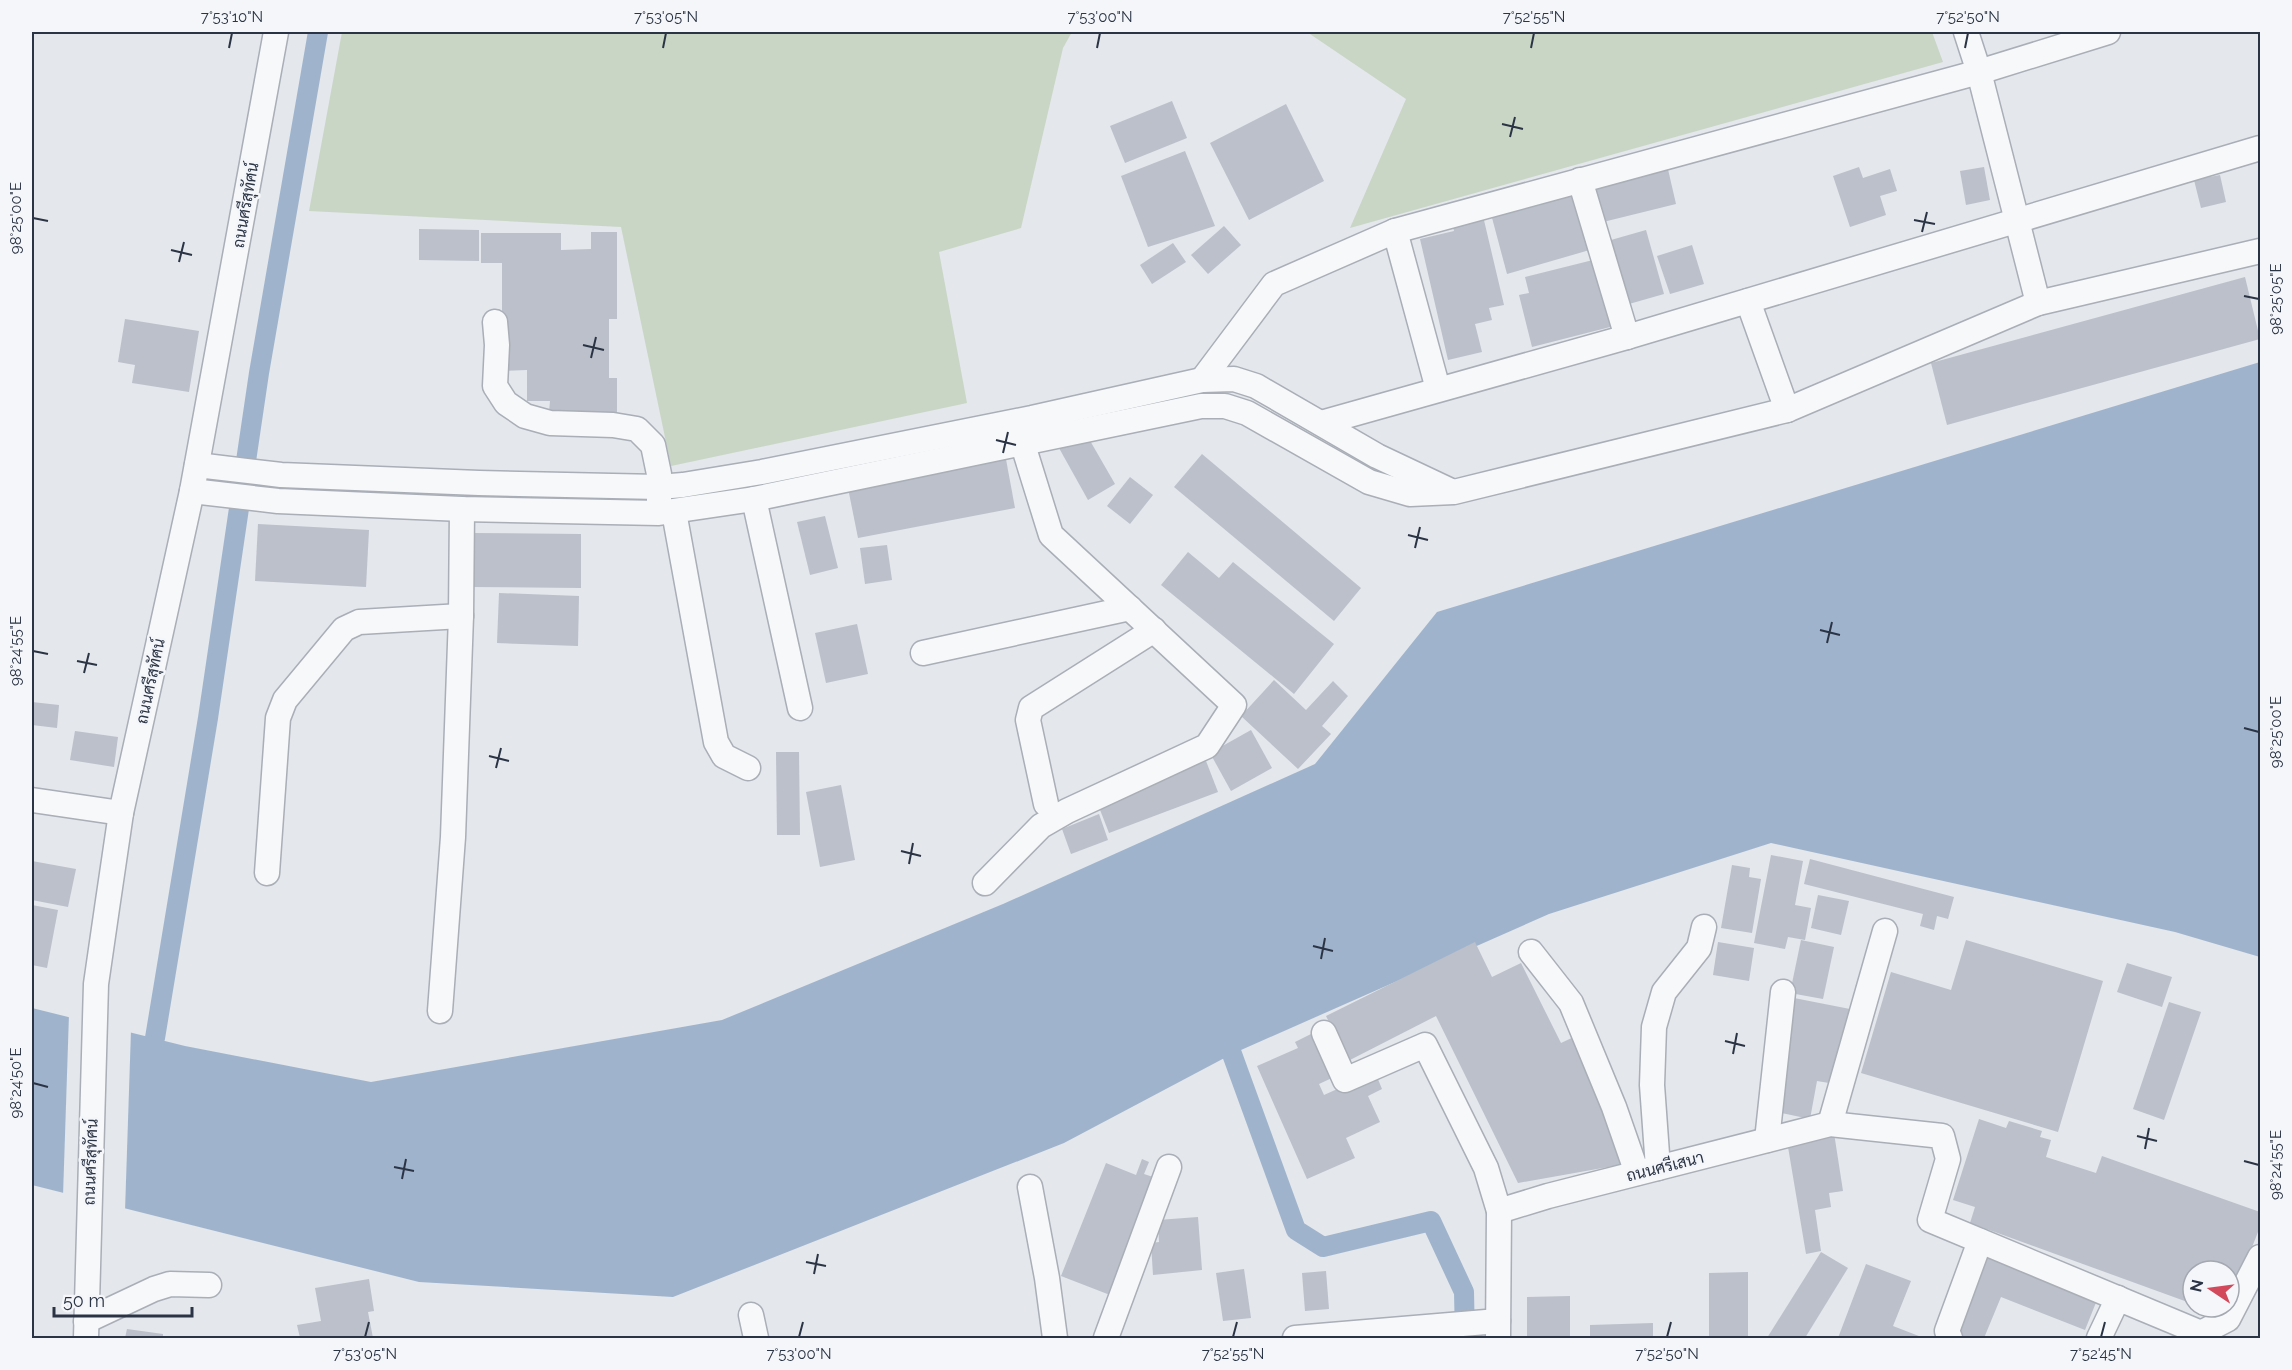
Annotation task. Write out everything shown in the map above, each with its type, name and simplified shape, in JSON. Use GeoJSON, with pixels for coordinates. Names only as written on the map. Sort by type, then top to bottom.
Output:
{"type":"FeatureCollection","features":[{"type":"Feature","properties":{"kind":"street","name":"ถนนศรีสุทัศน์"},"geometry":{"type":"LineString","coordinates":[[86,1330],[96,984],[121,813],[192,491],[276,32]]}},
{"type":"Feature","properties":{"kind":"street"},"geometry":{"type":"LineString","coordinates":[[1966,32],[1979,72],[2038,303]]}},
{"type":"Feature","properties":{"kind":"street"},"geometry":{"type":"LineString","coordinates":[[1202,380],[1275,284],[1395,231],[1979,72],[2108,32]]}},
{"type":"Feature","properties":{"kind":"street"},"geometry":{"type":"LineString","coordinates":[[1321,423],[1627,337],[2260,148]]}},
{"type":"Feature","properties":{"kind":"street"},"geometry":{"type":"LineString","coordinates":[[1580,180],[1627,337]]}},
{"type":"Feature","properties":{"kind":"street"},"geometry":{"type":"LineString","coordinates":[[1395,231],[1438,389]]}},
{"type":"Feature","properties":{"kind":"street"},"geometry":{"type":"LineString","coordinates":[[192,491],[278,501],[462,509],[667,513],[754,499],[1202,406],[1225,406],[1247,413],[1369,482],[1410,494],[1454,492],[1787,410],[2038,303],[2260,251]]}},
{"type":"Feature","properties":{"kind":"street"},"geometry":{"type":"LineString","coordinates":[[1749,301],[1787,410]]}},
{"type":"Feature","properties":{"kind":"street"},"geometry":{"type":"LineString","coordinates":[[495,322],[497,345],[495,386],[506,403],[525,416],[550,423],[613,425],[637,429],[653,445],[659,487],[667,513],[716,742],[724,756],[748,768]]}},
{"type":"Feature","properties":{"kind":"street"},"geometry":{"type":"LineString","coordinates":[[197,465],[281,475],[659,487],[762,472],[1032,418],[1202,380],[1233,379],[1256,386],[1397,466],[1454,492]]}},
{"type":"Feature","properties":{"kind":"street"},"geometry":{"type":"LineString","coordinates":[[985,883],[1041,826],[1067,811],[1207,746],[1234,705],[1051,535],[1023,444]]}},
{"type":"Feature","properties":{"kind":"street"},"geometry":{"type":"LineString","coordinates":[[754,499],[800,708]]}},
{"type":"Feature","properties":{"kind":"street"},"geometry":{"type":"LineString","coordinates":[[440,1011],[453,837],[461,616],[459,606],[462,509]]}},
{"type":"Feature","properties":{"kind":"street"},"geometry":{"type":"LineString","coordinates":[[923,653],[1130,608]]}},
{"type":"Feature","properties":{"kind":"street"},"geometry":{"type":"LineString","coordinates":[[267,873],[278,718],[285,700],[344,629],[358,622],[461,616]]}},
{"type":"Feature","properties":{"kind":"street"},"geometry":{"type":"LineString","coordinates":[[1046,804],[1028,720],[1031,708],[1154,630]]}},
{"type":"Feature","properties":{"kind":"street"},"geometry":{"type":"LineString","coordinates":[[32,800],[121,813]]}},
{"type":"Feature","properties":{"kind":"street"},"geometry":{"type":"LineString","coordinates":[[1647,1171],[1654,1027],[1664,992],[1699,948],[1704,927]]}},
{"type":"Feature","properties":{"kind":"street"},"geometry":{"type":"LineString","coordinates":[[1885,931],[1830,1124],[1942,1136],[1948,1159],[1930,1220],[2201,1333],[2228,1319],[2260,1257]]}},
{"type":"Feature","properties":{"kind":"street"},"geometry":{"type":"LineString","coordinates":[[1531,952],[1571,1004],[1614,1107],[1647,1171]]}},
{"type":"Feature","properties":{"kind":"street"},"geometry":{"type":"LineString","coordinates":[[1767,1140],[1782,992]]}},
{"type":"Feature","properties":{"kind":"street"},"geometry":{"type":"LineString","coordinates":[[1295,1338],[1407,1334],[1442,1326],[1498,1330],[1499,1211],[1486,1168],[1425,1045],[1345,1080],[1324,1033]]}},
{"type":"Feature","properties":{"kind":"street","name":"ถนนศรีเสนา"},"geometry":{"type":"LineString","coordinates":[[1499,1211],[1548,1196],[1830,1124]]}},
{"type":"Feature","properties":{"kind":"street"},"geometry":{"type":"LineString","coordinates":[[1106,1338],[1169,1167]]}},
{"type":"Feature","properties":{"kind":"street"},"geometry":{"type":"LineString","coordinates":[[1030,1187],[1047,1278],[1055,1338]]}},
{"type":"Feature","properties":{"kind":"street"},"geometry":{"type":"LineString","coordinates":[[1950,1338],[1947,1331],[1980,1241]]}},
{"type":"Feature","properties":{"kind":"street"},"geometry":{"type":"LineString","coordinates":[[86,1330],[154,1288],[170,1284],[209,1285]]}},
{"type":"Feature","properties":{"kind":"street"},"geometry":{"type":"LineString","coordinates":[[2099,1338],[2118,1298]]}},
{"type":"Feature","properties":{"kind":"street"},"geometry":{"type":"LineString","coordinates":[[751,1315],[756,1338]]}},
{"type":"Feature","properties":{"kind":"green space"},"geometry":{"type":"Polygon","coordinates":[[[342,32],[1072,32],[1063,48],[1021,228],[939,252],[967,403],[671,466],[621,227],[309,211],[342,32]]]}},
{"type":"Feature","properties":{"kind":"green space"},"geometry":{"type":"Polygon","coordinates":[[[1307,32],[1932,32],[1943,62],[1350,228],[1406,99],[1307,32]]]}},
{"type":"Feature","properties":{"kind":"water"},"geometry":{"type":"Polygon","coordinates":[[[2260,362],[2260,957],[2175,932],[1771,843],[1549,914],[1232,1054],[1064,1143],[673,1297],[419,1282],[32,1185],[32,1008],[185,1046],[371,1082],[722,1020],[1003,904],[1315,764],[1437,612],[2260,362]]]}},
{"type":"Feature","properties":{"kind":"pier"},"geometry":{"type":"Polygon","coordinates":[[[69,1014],[131,1030],[125,1211],[63,1196],[69,1014]]]}},
{"type":"Feature","properties":{"kind":"building"},"geometry":{"type":"Polygon","coordinates":[[[1172,101],[1187,138],[1125,163],[1110,126],[1172,101]]]}},
{"type":"Feature","properties":{"kind":"building"},"geometry":{"type":"Polygon","coordinates":[[[1286,104],[1324,181],[1249,220],[1210,143],[1286,104]]]}},
{"type":"Feature","properties":{"kind":"building"},"geometry":{"type":"Polygon","coordinates":[[[1185,151],[1215,226],[1148,247],[1121,176],[1185,151]]]}},
{"type":"Feature","properties":{"kind":"building"},"geometry":{"type":"Polygon","coordinates":[[[1667,165],[1676,204],[1595,224],[1586,185],[1667,165]]]}},
{"type":"Feature","properties":{"kind":"building"},"geometry":{"type":"Polygon","coordinates":[[[1859,167],[1863,178],[1890,169],[1897,191],[1880,196],[1886,215],[1850,227],[1833,176],[1859,167]]]}},
{"type":"Feature","properties":{"kind":"building"},"geometry":{"type":"Polygon","coordinates":[[[1984,167],[1990,200],[1966,205],[1960,171],[1984,167]]]}},
{"type":"Feature","properties":{"kind":"building"},"geometry":{"type":"Polygon","coordinates":[[[2220,175],[2226,202],[2201,208],[2194,180],[2220,175]]]}},
{"type":"Feature","properties":{"kind":"building"},"geometry":{"type":"Polygon","coordinates":[[[1578,191],[1593,249],[1507,274],[1491,214],[1578,191]]]}},
{"type":"Feature","properties":{"kind":"building"},"geometry":{"type":"Polygon","coordinates":[[[1483,216],[1504,305],[1489,308],[1492,320],[1475,324],[1482,352],[1448,360],[1420,239],[1454,231],[1452,223],[1483,216]]]}},
{"type":"Feature","properties":{"kind":"building"},"geometry":{"type":"Polygon","coordinates":[[[1224,226],[1241,245],[1208,274],[1191,255],[1224,226]]]}},
{"type":"Feature","properties":{"kind":"building"},"geometry":{"type":"Polygon","coordinates":[[[419,229],[479,230],[479,261],[419,260],[419,229]]]}},
{"type":"Feature","properties":{"kind":"building"},"geometry":{"type":"Polygon","coordinates":[[[1646,230],[1664,294],[1622,306],[1604,242],[1646,230]]]}},
{"type":"Feature","properties":{"kind":"building"},"geometry":{"type":"Polygon","coordinates":[[[591,232],[617,232],[617,319],[609,319],[609,378],[617,378],[617,412],[549,412],[550,401],[527,401],[527,370],[502,371],[502,263],[481,263],[481,233],[561,233],[561,250],[591,249],[591,232]]]}},
{"type":"Feature","properties":{"kind":"building"},"geometry":{"type":"Polygon","coordinates":[[[1173,243],[1186,262],[1152,284],[1140,265],[1173,243]]]}},
{"type":"Feature","properties":{"kind":"building"},"geometry":{"type":"Polygon","coordinates":[[[1692,245],[1704,284],[1670,294],[1657,256],[1692,245]]]}},
{"type":"Feature","properties":{"kind":"building"},"geometry":{"type":"Polygon","coordinates":[[[1601,258],[1618,325],[1532,347],[1519,295],[1529,293],[1525,277],[1601,258]]]}},
{"type":"Feature","properties":{"kind":"building"},"geometry":{"type":"Polygon","coordinates":[[[2245,277],[2260,339],[1947,425],[1931,363],[2245,277]]]}},
{"type":"Feature","properties":{"kind":"building"},"geometry":{"type":"Polygon","coordinates":[[[125,319],[199,331],[189,392],[132,383],[135,365],[118,362],[125,319]]]}},
{"type":"Feature","properties":{"kind":"building"},"geometry":{"type":"Polygon","coordinates":[[[1085,432],[1115,484],[1088,500],[1059,448],[1085,432]]]}},
{"type":"Feature","properties":{"kind":"building"},"geometry":{"type":"Polygon","coordinates":[[[1005,454],[1015,508],[858,538],[847,483],[1005,454]]]}},
{"type":"Feature","properties":{"kind":"building"},"geometry":{"type":"Polygon","coordinates":[[[1202,454],[1361,588],[1334,621],[1174,487],[1202,454]]]}},
{"type":"Feature","properties":{"kind":"building"},"geometry":{"type":"Polygon","coordinates":[[[1130,477],[1153,495],[1130,524],[1107,506],[1130,477]]]}},
{"type":"Feature","properties":{"kind":"building"},"geometry":{"type":"Polygon","coordinates":[[[825,516],[838,568],[810,575],[797,522],[825,516]]]}},
{"type":"Feature","properties":{"kind":"building"},"geometry":{"type":"Polygon","coordinates":[[[258,524],[369,530],[366,587],[255,581],[258,524]]]}},
{"type":"Feature","properties":{"kind":"building"},"geometry":{"type":"Polygon","coordinates":[[[471,533],[581,534],[581,588],[470,587],[471,533]]]}},
{"type":"Feature","properties":{"kind":"building"},"geometry":{"type":"Polygon","coordinates":[[[887,545],[892,580],[865,584],[860,548],[887,545]]]}},
{"type":"Feature","properties":{"kind":"building"},"geometry":{"type":"Polygon","coordinates":[[[1188,552],[1219,578],[1233,562],[1334,644],[1294,694],[1161,585],[1188,552]]]}},
{"type":"Feature","properties":{"kind":"building"},"geometry":{"type":"Polygon","coordinates":[[[499,593],[579,596],[578,646],[497,643],[499,593]]]}},
{"type":"Feature","properties":{"kind":"building"},"geometry":{"type":"Polygon","coordinates":[[[857,624],[868,674],[826,683],[815,633],[857,624]]]}},
{"type":"Feature","properties":{"kind":"building"},"geometry":{"type":"Polygon","coordinates":[[[1274,680],[1306,710],[1333,681],[1348,696],[1322,726],[1331,734],[1298,769],[1241,716],[1274,680]]]}},
{"type":"Feature","properties":{"kind":"building"},"geometry":{"type":"Polygon","coordinates":[[[32,702],[59,705],[57,728],[32,725],[32,702]]]}},
{"type":"Feature","properties":{"kind":"building"},"geometry":{"type":"Polygon","coordinates":[[[1251,730],[1272,768],[1231,791],[1210,753],[1251,730]]]}},
{"type":"Feature","properties":{"kind":"building"},"geometry":{"type":"Polygon","coordinates":[[[75,731],[118,737],[114,767],[70,760],[75,731]]]}},
{"type":"Feature","properties":{"kind":"building"},"geometry":{"type":"Polygon","coordinates":[[[776,752],[799,752],[800,835],[777,835],[776,752]]]}},
{"type":"Feature","properties":{"kind":"building"},"geometry":{"type":"Polygon","coordinates":[[[1206,761],[1218,792],[1109,833],[1097,802],[1206,761]]]}},
{"type":"Feature","properties":{"kind":"building"},"geometry":{"type":"Polygon","coordinates":[[[841,785],[855,860],[820,867],[806,792],[841,785]]]}},
{"type":"Feature","properties":{"kind":"building"},"geometry":{"type":"Polygon","coordinates":[[[1099,814],[1108,840],[1071,854],[1062,829],[1099,814]]]}},
{"type":"Feature","properties":{"kind":"building"},"geometry":{"type":"Polygon","coordinates":[[[1771,855],[1803,861],[1795,905],[1811,908],[1805,940],[1788,937],[1785,949],[1754,943],[1771,855]]]}},
{"type":"Feature","properties":{"kind":"building"},"geometry":{"type":"Polygon","coordinates":[[[1810,859],[1954,897],[1948,919],[1937,916],[1934,930],[1920,926],[1923,914],[1804,884],[1810,859]]]}},
{"type":"Feature","properties":{"kind":"building"},"geometry":{"type":"Polygon","coordinates":[[[32,861],[76,869],[68,907],[32,900],[32,861]]]}},
{"type":"Feature","properties":{"kind":"building"},"geometry":{"type":"Polygon","coordinates":[[[1732,865],[1750,868],[1749,877],[1761,879],[1752,933],[1721,928],[1732,865]]]}},
{"type":"Feature","properties":{"kind":"building"},"geometry":{"type":"Polygon","coordinates":[[[1818,895],[1849,901],[1841,935],[1811,928],[1818,895]]]}},
{"type":"Feature","properties":{"kind":"building"},"geometry":{"type":"Polygon","coordinates":[[[32,905],[58,910],[47,968],[32,965],[32,905]]]}},
{"type":"Feature","properties":{"kind":"building"},"geometry":{"type":"Polygon","coordinates":[[[1801,940],[1834,947],[1823,999],[1790,993],[1801,940]]]}},
{"type":"Feature","properties":{"kind":"building"},"geometry":{"type":"Polygon","coordinates":[[[1966,940],[2103,981],[2058,1132],[1861,1073],[1891,972],[1951,990],[1966,940]]]}},
{"type":"Feature","properties":{"kind":"building"},"geometry":{"type":"Polygon","coordinates":[[[1475,942],[1492,977],[1521,963],[1561,1043],[1578,1035],[1625,1164],[1518,1183],[1436,1016],[1348,1061],[1326,1016],[1475,942]]]}},
{"type":"Feature","properties":{"kind":"building"},"geometry":{"type":"Polygon","coordinates":[[[1718,942],[1754,948],[1749,981],[1713,975],[1718,942]]]}},
{"type":"Feature","properties":{"kind":"building"},"geometry":{"type":"Polygon","coordinates":[[[2127,963],[2172,977],[2162,1007],[2117,992],[2127,963]]]}},
{"type":"Feature","properties":{"kind":"building"},"geometry":{"type":"Polygon","coordinates":[[[1794,998],[1850,1009],[1835,1084],[1817,1081],[1810,1119],[1772,1111],[1794,998]]]}},
{"type":"Feature","properties":{"kind":"building"},"geometry":{"type":"Polygon","coordinates":[[[2169,1002],[2201,1012],[2164,1120],[2133,1109],[2169,1002]]]}},
{"type":"Feature","properties":{"kind":"building"},"geometry":{"type":"Polygon","coordinates":[[[1315,1032],[1334,1077],[1319,1084],[1324,1095],[1375,1072],[1382,1089],[1368,1096],[1380,1122],[1346,1138],[1355,1158],[1307,1179],[1257,1066],[1298,1048],[1295,1042],[1315,1032]]]}},
{"type":"Feature","properties":{"kind":"building"},"geometry":{"type":"Polygon","coordinates":[[[1979,1119],[2006,1128],[2009,1121],[2042,1131],[2040,1137],[2051,1140],[2046,1157],[2096,1173],[2102,1156],[2260,1212],[2260,1227],[2241,1275],[2241,1259],[2181,1259],[2181,1300],[1970,1223],[1975,1207],[1953,1200],[1979,1119]]]}},
{"type":"Feature","properties":{"kind":"building"},"geometry":{"type":"Polygon","coordinates":[[[1834,1133],[1843,1191],[1829,1193],[1831,1207],[1815,1210],[1821,1251],[1806,1254],[1787,1141],[1834,1133]]]}},
{"type":"Feature","properties":{"kind":"building"},"geometry":{"type":"Polygon","coordinates":[[[1142,1159],[1149,1162],[1144,1174],[1156,1178],[1110,1295],[1061,1276],[1106,1163],[1136,1175],[1142,1159]]]}},
{"type":"Feature","properties":{"kind":"building"},"geometry":{"type":"Polygon","coordinates":[[[1198,1217],[1202,1270],[1153,1275],[1151,1243],[1159,1242],[1158,1220],[1198,1217]]]}},
{"type":"Feature","properties":{"kind":"building"},"geometry":{"type":"Polygon","coordinates":[[[1821,1252],[1848,1268],[1805,1338],[1767,1338],[1821,1252]]]}},
{"type":"Feature","properties":{"kind":"building"},"geometry":{"type":"Polygon","coordinates":[[[1982,1253],[2097,1300],[2085,1330],[2001,1297],[1984,1338],[1957,1338],[1982,1253]]]}},
{"type":"Feature","properties":{"kind":"building"},"geometry":{"type":"Polygon","coordinates":[[[1866,1264],[1911,1281],[1893,1326],[1924,1338],[1838,1338],[1866,1264]]]}},
{"type":"Feature","properties":{"kind":"building"},"geometry":{"type":"Polygon","coordinates":[[[1244,1269],[1251,1318],[1223,1321],[1216,1273],[1244,1269]]]}},
{"type":"Feature","properties":{"kind":"building"},"geometry":{"type":"Polygon","coordinates":[[[1326,1271],[1329,1309],[1305,1311],[1302,1273],[1326,1271]]]}},
{"type":"Feature","properties":{"kind":"building"},"geometry":{"type":"Polygon","coordinates":[[[1748,1272],[1748,1338],[1709,1338],[1709,1273],[1748,1272]]]}},
{"type":"Feature","properties":{"kind":"building"},"geometry":{"type":"Polygon","coordinates":[[[369,1279],[374,1311],[368,1312],[373,1338],[300,1338],[297,1325],[321,1321],[315,1288],[369,1279]]]}},
{"type":"Feature","properties":{"kind":"building"},"geometry":{"type":"Polygon","coordinates":[[[1570,1296],[1570,1338],[1527,1338],[1527,1297],[1570,1296]]]}},
{"type":"Feature","properties":{"kind":"building"},"geometry":{"type":"Polygon","coordinates":[[[1653,1323],[1653,1338],[1590,1338],[1590,1325],[1653,1323]]]}},
{"type":"Feature","properties":{"kind":"building"},"geometry":{"type":"Polygon","coordinates":[[[127,1329],[163,1334],[163,1338],[125,1338],[127,1329]]]}},
{"type":"Feature","properties":{"kind":"waterway"},"geometry":{"type":"LineString","coordinates":[[155,1038],[208,718],[259,373],[318,32]]}},
{"type":"Feature","properties":{"kind":"waterway"},"geometry":{"type":"LineString","coordinates":[[1232,1054],[1296,1230],[1323,1247],[1431,1221],[1464,1292],[1465,1338]]}}]}
